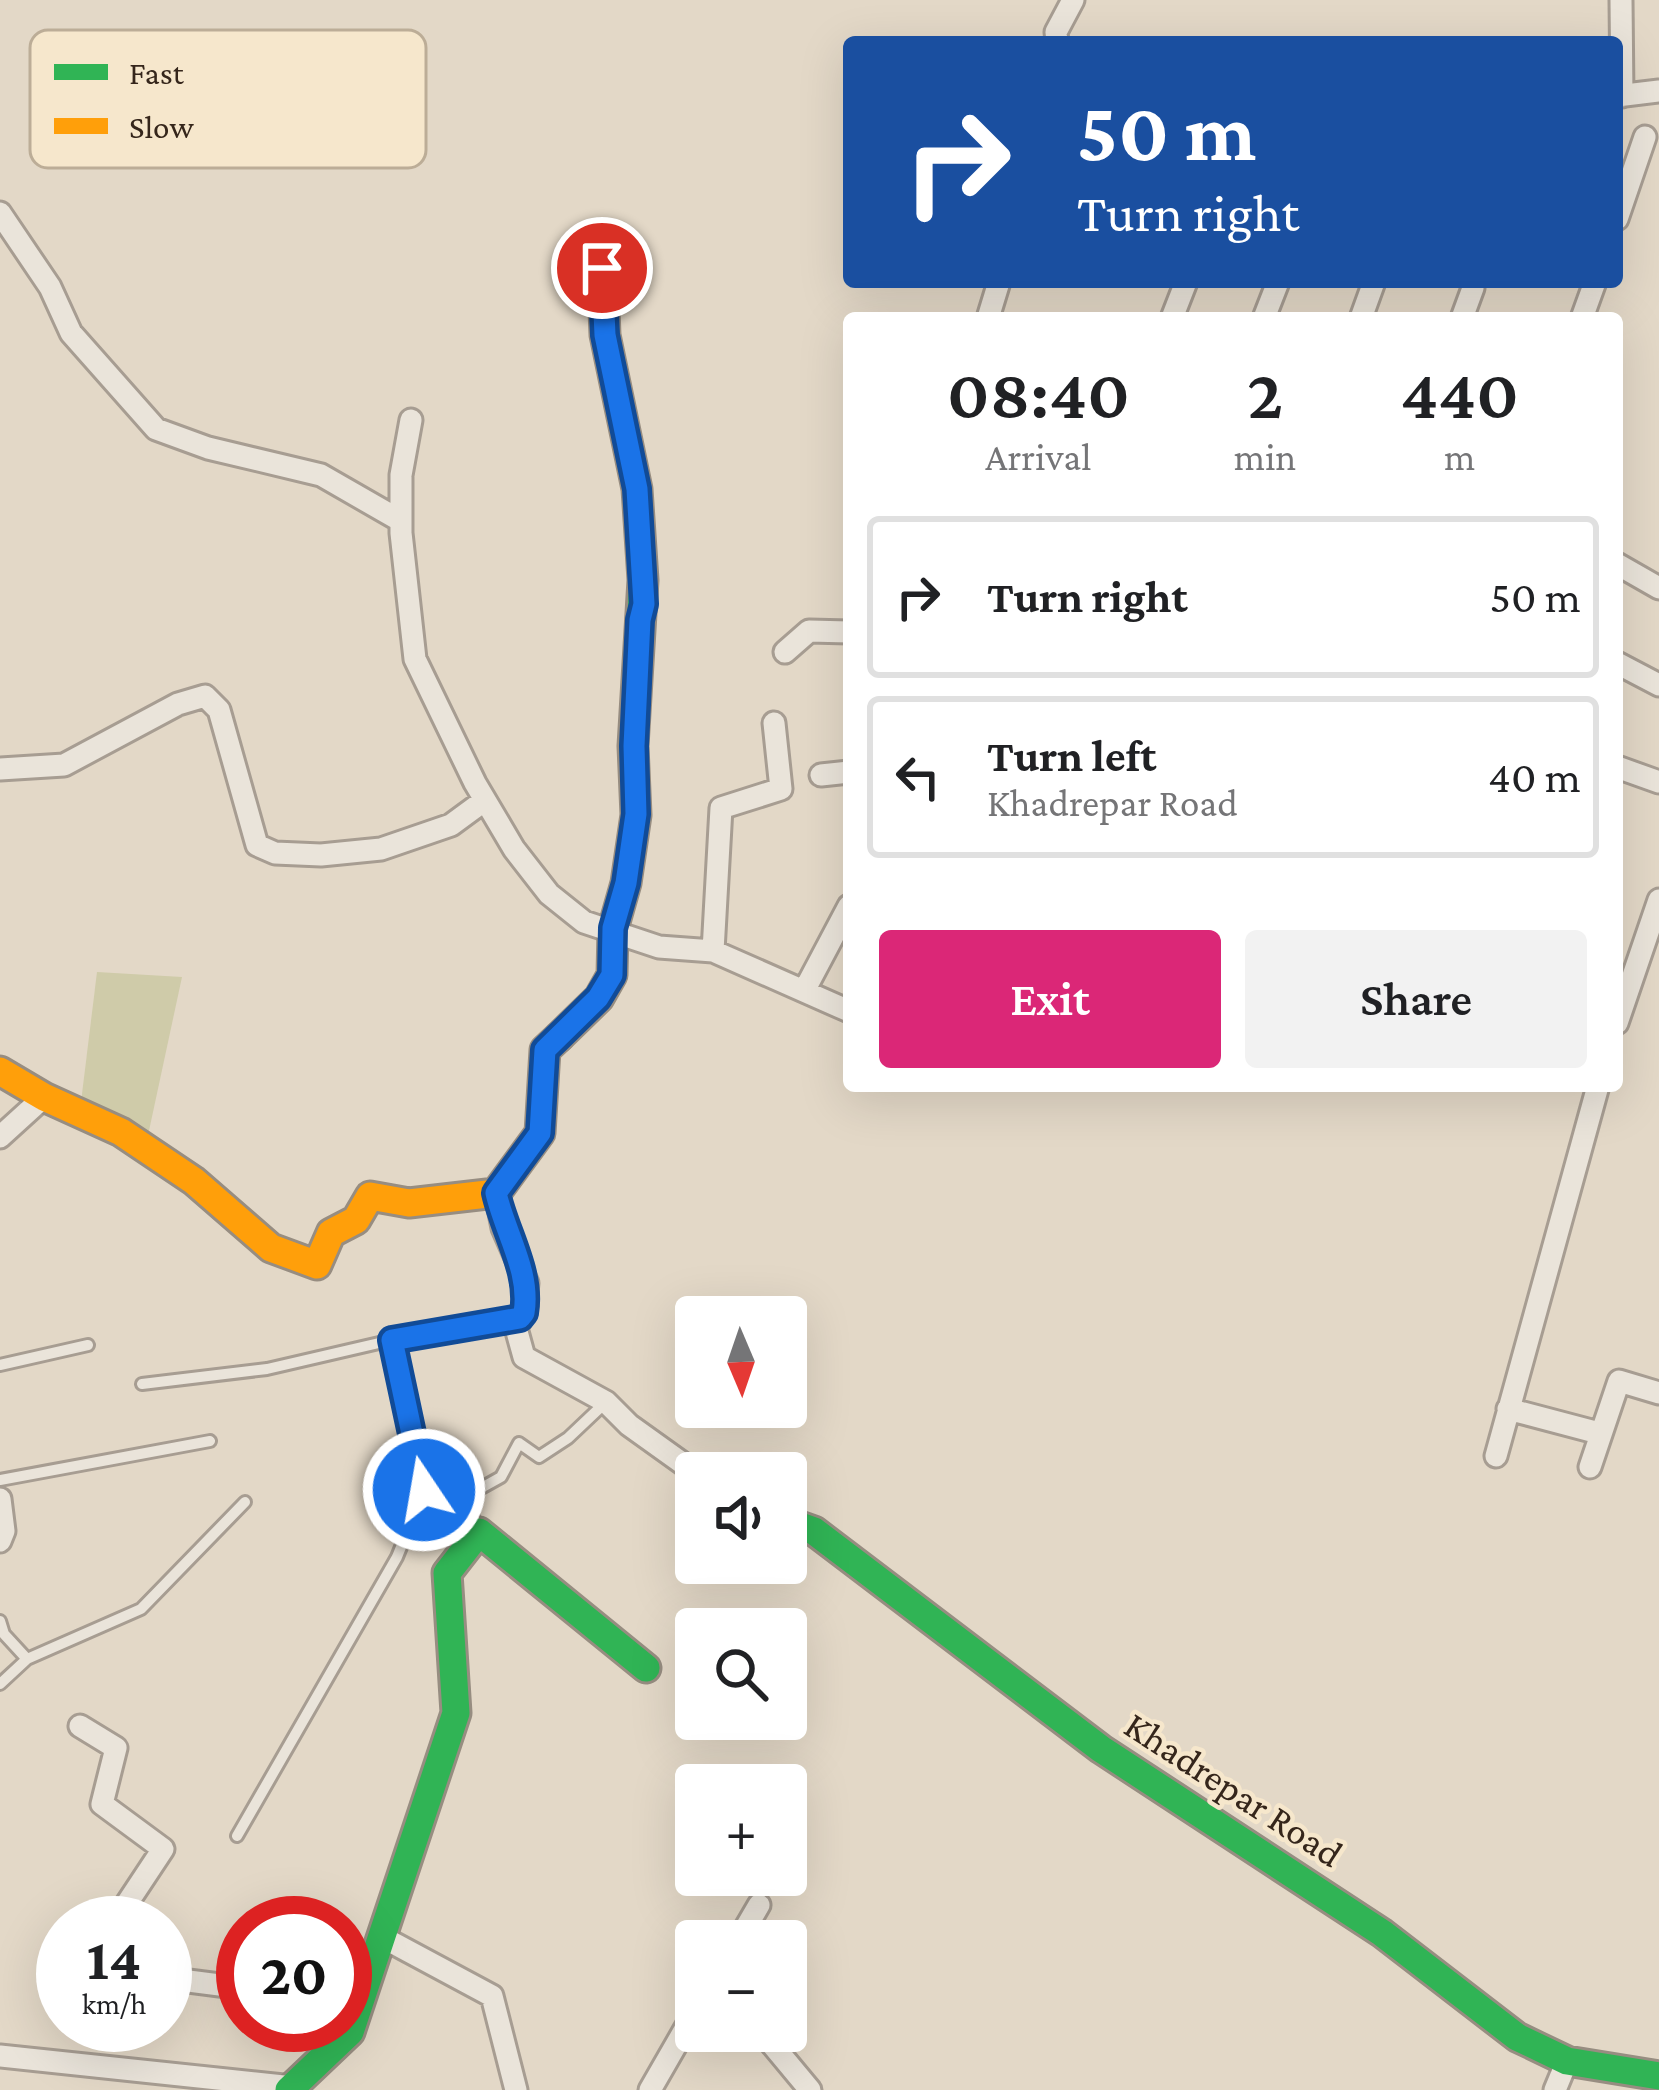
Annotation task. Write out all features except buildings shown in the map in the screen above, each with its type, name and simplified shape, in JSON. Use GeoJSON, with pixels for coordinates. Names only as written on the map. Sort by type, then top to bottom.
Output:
{"type":"FeatureCollection","features":[{"type":"Feature","properties":{"kind":"street"},"geometry":{"type":"LineString","coordinates":[[1056,36],[1072,0]]}},
{"type":"Feature","properties":{"kind":"street"},"geometry":{"type":"LineString","coordinates":[[1621,36],[1622,0]]}},
{"type":"Feature","properties":{"kind":"street"},"geometry":{"type":"LineString","coordinates":[[1623,96],[1659,91]]}},
{"type":"Feature","properties":{"kind":"street"},"geometry":{"type":"LineString","coordinates":[[1623,201],[1645,137]]}},
{"type":"Feature","properties":{"kind":"street"},"geometry":{"type":"LineString","coordinates":[[0,213],[50,287],[71,333],[156,429],[208,448],[321,475],[401,521]]}},
{"type":"Feature","properties":{"kind":"street"},"geometry":{"type":"LineString","coordinates":[[0,1071],[122,1132],[194,1180],[271,1248],[316,1265],[321,1263],[331,1233],[352,1227],[370,1196],[409,1203],[496,1193],[540,1133],[545,1050],[598,998],[612,975],[613,928],[626,883],[636,814],[634,746],[644,604],[637,489],[605,335],[601,234]]}},
{"type":"Feature","properties":{"kind":"street"},"geometry":{"type":"LineString","coordinates":[[1464,312],[1473,288]]}},
{"type":"Feature","properties":{"kind":"street"},"geometry":{"type":"LineString","coordinates":[[411,420],[401,475],[401,521],[415,659],[514,849],[549,894],[584,922],[659,946],[713,951],[843,1008]]}},
{"type":"Feature","properties":{"kind":"street"},"geometry":{"type":"LineString","coordinates":[[1623,567],[1659,588]]}},
{"type":"Feature","properties":{"kind":"street"},"geometry":{"type":"LineString","coordinates":[[785,652],[809,631],[843,632]]}},
{"type":"Feature","properties":{"kind":"street"},"geometry":{"type":"LineString","coordinates":[[1623,666],[1659,685]]}},
{"type":"Feature","properties":{"kind":"street"},"geometry":{"type":"LineString","coordinates":[[0,769],[64,765],[178,704],[205,696],[219,710],[257,845],[274,854],[352,855],[381,849],[451,825],[485,800]]}},
{"type":"Feature","properties":{"kind":"street"},"geometry":{"type":"LineString","coordinates":[[713,951],[721,808],[781,789],[774,723]]}},
{"type":"Feature","properties":{"kind":"street"},"geometry":{"type":"LineString","coordinates":[[1623,769],[1659,782]]}},
{"type":"Feature","properties":{"kind":"street"},"geometry":{"type":"LineString","coordinates":[[821,776],[843,773]]}},
{"type":"Feature","properties":{"kind":"street"},"geometry":{"type":"LineString","coordinates":[[1624,977],[1659,900]]}},
{"type":"Feature","properties":{"kind":"street"},"geometry":{"type":"LineString","coordinates":[[804,991],[843,917]]}},
{"type":"Feature","properties":{"kind":"street"},"geometry":{"type":"LineString","coordinates":[[1496,1456],[1596,1092]]}},
{"type":"Feature","properties":{"kind":"street"},"geometry":{"type":"LineString","coordinates":[[0,1137],[44,1097]]}},
{"type":"Feature","properties":{"kind":"street"},"geometry":{"type":"LineString","coordinates":[[496,1193],[503,1228],[527,1283],[518,1346],[524,1357],[606,1402],[675,1458]]}},
{"type":"Feature","properties":{"kind":"street"},"geometry":{"type":"LineString","coordinates":[[1590,1467],[1619,1381],[1659,1393]]}},
{"type":"Feature","properties":{"kind":"street"},"geometry":{"type":"LineString","coordinates":[[1508,1409],[1599,1433]]}},
{"type":"Feature","properties":{"kind":"street"},"geometry":{"type":"LineString","coordinates":[[0,1499],[4,1531],[0,1541]]}},
{"type":"Feature","properties":{"kind":"street","name":"Khadrepar Road"},"geometry":{"type":"LineString","coordinates":[[807,1528],[1101,1749],[1382,1933],[1517,2037],[1567,2061],[1659,2077]]}},
{"type":"Feature","properties":{"kind":"street"},"geometry":{"type":"LineString","coordinates":[[372,1959],[456,1713],[446,1574],[479,1532],[646,1668]]}},
{"type":"Feature","properties":{"kind":"street"},"geometry":{"type":"LineString","coordinates":[[80,1726],[116,1748],[102,1804],[163,1849],[132,1896]]}},
{"type":"Feature","properties":{"kind":"street"},"geometry":{"type":"LineString","coordinates":[[750,1920],[759,1905]]}},
{"type":"Feature","properties":{"kind":"street"},"geometry":{"type":"LineString","coordinates":[[382,1937],[492,1996],[516,2090]]}},
{"type":"Feature","properties":{"kind":"street"},"geometry":{"type":"LineString","coordinates":[[650,2090],[675,2047]]}},
{"type":"Feature","properties":{"kind":"street"},"geometry":{"type":"LineString","coordinates":[[0,2056],[291,2088],[329,2052]]}},
{"type":"Feature","properties":{"kind":"street"},"geometry":{"type":"LineString","coordinates":[[778,2052],[810,2090]]}},
{"type":"Feature","properties":{"kind":"street"},"geometry":{"type":"LineString","coordinates":[[1555,2090],[1567,2061]]}},
{"type":"Feature","properties":{"kind":"lane"},"geometry":{"type":"LineString","coordinates":[[142,1384],[267,1370],[392,1340],[520,1318]]}},
{"type":"Feature","properties":{"kind":"lane"},"geometry":{"type":"LineString","coordinates":[[237,1836],[397,1557],[424,1490],[392,1340]]}},
{"type":"Feature","properties":{"kind":"lane"},"geometry":{"type":"LineString","coordinates":[[0,1364],[88,1345]]}},
{"type":"Feature","properties":{"kind":"lane"},"geometry":{"type":"LineString","coordinates":[[479,1532],[465,1497],[501,1477],[518,1443],[539,1456],[568,1438],[606,1402]]}},
{"type":"Feature","properties":{"kind":"lane"},"geometry":{"type":"LineString","coordinates":[[0,1480],[211,1441]]}},
{"type":"Feature","properties":{"kind":"lane"},"geometry":{"type":"LineString","coordinates":[[0,1684],[27,1659],[141,1609],[245,1502]]}},
{"type":"Feature","properties":{"kind":"lane"},"geometry":{"type":"LineString","coordinates":[[0,1621],[4,1634],[27,1659]]}},
{"type":"Feature","properties":{"kind":"shaded area"},"geometry":{"type":"Polygon","coordinates":[[[97,972],[182,977],[147,1140],[81,1102],[97,972]]]}},
{"type":"Feature","properties":{"kind":"traffic: fast"},"geometry":{"type":"LineString","coordinates":[[559,1037],[599,998],[612,975],[613,929],[626,883],[636,815],[633,746],[643,580],[637,489],[605,335],[601,234]]}},
{"type":"Feature","properties":{"kind":"traffic: fast"},"geometry":{"type":"LineString","coordinates":[[807,1528],[1101,1749],[1382,1933],[1517,2037],[1567,2061],[1659,2076]]}},
{"type":"Feature","properties":{"kind":"traffic: fast"},"geometry":{"type":"LineString","coordinates":[[289,2090],[350,2032],[456,1713],[447,1573],[479,1532],[646,1668]]}},
{"type":"Feature","properties":{"kind":"traffic: slow"},"geometry":{"type":"LineString","coordinates":[[0,1071],[121,1132],[194,1181],[271,1248],[317,1265],[331,1233],[356,1220],[370,1196],[409,1203],[496,1193],[540,1133],[545,1050],[559,1037]]}},
{"type":"Feature","properties":{"kind":"route"},"geometry":{"type":"LineString","coordinates":[[424,1490],[392,1340],[520,1318],[524,1313],[527,1283],[503,1228],[496,1193],[540,1133],[545,1050],[598,998],[612,975],[613,928],[626,883],[636,814],[634,746],[644,604],[637,489],[605,335],[602,268]]}}]}
